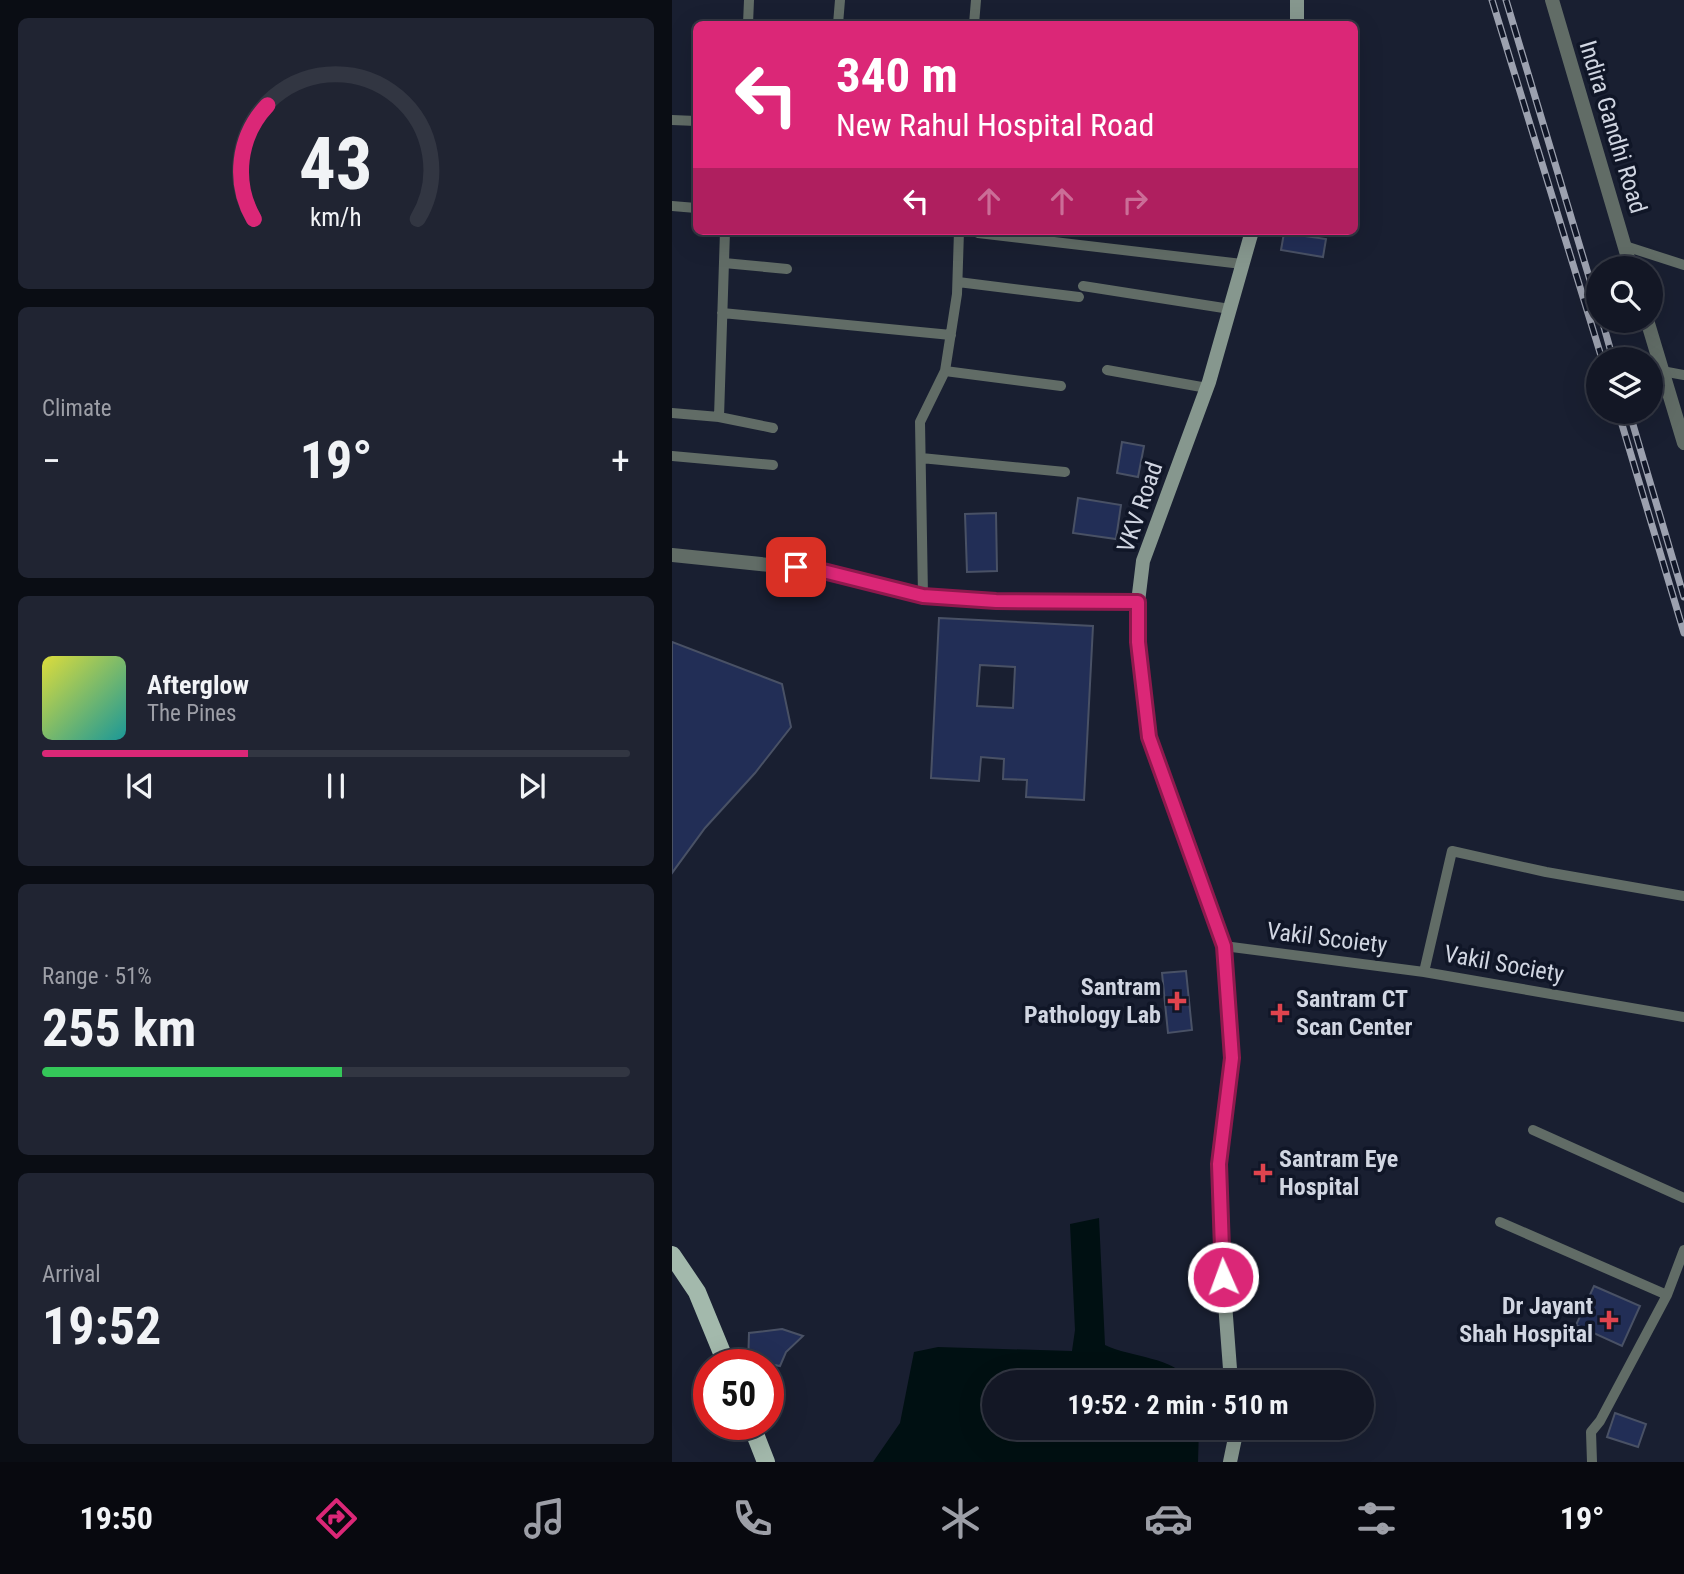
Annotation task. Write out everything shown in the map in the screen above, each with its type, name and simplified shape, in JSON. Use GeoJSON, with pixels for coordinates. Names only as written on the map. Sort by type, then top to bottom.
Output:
{"type":"FeatureCollection","features":[{"type":"Feature","properties":{"kind":"main road"},"geometry":{"type":"LineString","coordinates":[[1297,0],[1297,21]]}},
{"type":"Feature","properties":{"kind":"main road","name":"VKV Road"},"geometry":{"type":"LineString","coordinates":[[1230,1370],[1219,1164],[1232,1058],[1224,946],[1149,737],[1138,642],[1138,602],[1143,561],[1207,388],[1251,235]]}},
{"type":"Feature","properties":{"kind":"main road"},"geometry":{"type":"LineString","coordinates":[[672,1255],[697,1292],[720,1349]]}},
{"type":"Feature","properties":{"kind":"main road"},"geometry":{"type":"LineString","coordinates":[[757,1440],[766,1462]]}},
{"type":"Feature","properties":{"kind":"main road"},"geometry":{"type":"LineString","coordinates":[[1230,1462],[1234,1440]]}},
{"type":"Feature","properties":{"kind":"street"},"geometry":{"type":"LineString","coordinates":[[748,0],[748,21]]}},
{"type":"Feature","properties":{"kind":"street"},"geometry":{"type":"LineString","coordinates":[[838,21],[840,0]]}},
{"type":"Feature","properties":{"kind":"street"},"geometry":{"type":"LineString","coordinates":[[974,21],[976,0]]}},
{"type":"Feature","properties":{"kind":"street","name":"Indira Gandhi Road"},"geometry":{"type":"LineString","coordinates":[[1552,0],[1628,256]]}},
{"type":"Feature","properties":{"kind":"street"},"geometry":{"type":"LineString","coordinates":[[672,120],[693,121]]}},
{"type":"Feature","properties":{"kind":"street"},"geometry":{"type":"LineString","coordinates":[[672,206],[693,208]]}},
{"type":"Feature","properties":{"kind":"street"},"geometry":{"type":"LineString","coordinates":[[719,417],[725,235]]}},
{"type":"Feature","properties":{"kind":"street"},"geometry":{"type":"LineString","coordinates":[[923,596],[920,422],[945,371],[958,282],[959,235]]}},
{"type":"Feature","properties":{"kind":"street"},"geometry":{"type":"LineString","coordinates":[[995,235],[1242,264]]}},
{"type":"Feature","properties":{"kind":"street"},"geometry":{"type":"LineString","coordinates":[[1625,246],[1684,265]]}},
{"type":"Feature","properties":{"kind":"street"},"geometry":{"type":"LineString","coordinates":[[724,263],[787,269]]}},
{"type":"Feature","properties":{"kind":"street"},"geometry":{"type":"LineString","coordinates":[[958,282],[1081,292],[1230,309]]}},
{"type":"Feature","properties":{"kind":"street"},"geometry":{"type":"LineString","coordinates":[[722,313],[951,335]]}},
{"type":"Feature","properties":{"kind":"street"},"geometry":{"type":"LineString","coordinates":[[1107,370],[1207,388]]}},
{"type":"Feature","properties":{"kind":"street"},"geometry":{"type":"LineString","coordinates":[[945,371],[1061,386]]}},
{"type":"Feature","properties":{"kind":"street"},"geometry":{"type":"LineString","coordinates":[[1663,371],[1684,374]]}},
{"type":"Feature","properties":{"kind":"street"},"geometry":{"type":"LineString","coordinates":[[1663,374],[1684,443]]}},
{"type":"Feature","properties":{"kind":"street"},"geometry":{"type":"LineString","coordinates":[[672,413],[719,417],[773,428]]}},
{"type":"Feature","properties":{"kind":"street"},"geometry":{"type":"LineString","coordinates":[[672,456],[774,464]]}},
{"type":"Feature","properties":{"kind":"street"},"geometry":{"type":"LineString","coordinates":[[921,458],[1065,472]]}},
{"type":"Feature","properties":{"kind":"street"},"geometry":{"type":"LineString","coordinates":[[672,555],[819,570],[923,596],[996,601],[1138,602]]}},
{"type":"Feature","properties":{"kind":"street","name":"Vakil Society"},"geometry":{"type":"LineString","coordinates":[[1684,897],[1546,872],[1452,851],[1424,972],[1684,1017]]}},
{"type":"Feature","properties":{"kind":"street","name":"Vakil Scoiety"},"geometry":{"type":"LineString","coordinates":[[1224,946],[1424,972]]}},
{"type":"Feature","properties":{"kind":"street"},"geometry":{"type":"LineString","coordinates":[[1533,1130],[1684,1198]]}},
{"type":"Feature","properties":{"kind":"street"},"geometry":{"type":"LineString","coordinates":[[1500,1222],[1667,1295]]}},
{"type":"Feature","properties":{"kind":"street"},"geometry":{"type":"LineString","coordinates":[[1592,1462],[1591,1432],[1667,1295],[1684,1250]]}},
{"type":"Feature","properties":{"kind":"shaded area"},"geometry":{"type":"Polygon","coordinates":[[[1099,1218],[1105,1345],[1163,1362],[1178,1370],[982,1370],[982,1440],[1199,1440],[1198,1462],[873,1462],[900,1423],[914,1352],[938,1347],[1072,1351],[1075,1330],[1070,1224],[1099,1218]]]}},
{"type":"Feature","properties":{"kind":"building"},"geometry":{"type":"Polygon","coordinates":[[[1284,235],[1326,239],[1323,257],[1281,250],[1284,235]]]}},
{"type":"Feature","properties":{"kind":"building"},"geometry":{"type":"Polygon","coordinates":[[[1122,442],[1144,446],[1138,477],[1117,473],[1122,442]]]}},
{"type":"Feature","properties":{"kind":"building"},"geometry":{"type":"Polygon","coordinates":[[[1078,498],[1121,505],[1116,539],[1073,533],[1078,498]]]}},
{"type":"Feature","properties":{"kind":"building"},"geometry":{"type":"Polygon","coordinates":[[[996,513],[997,571],[967,572],[965,514],[996,513]]]}},
{"type":"Feature","properties":{"kind":"building"},"geometry":{"type":"Polygon","coordinates":[[[939,618],[1093,626],[1084,800],[1026,797],[1027,780],[1003,779],[1004,759],[981,757],[979,781],[931,778],[939,618]],[[980,665],[977,706],[1013,708],[1015,667],[980,665]]]}},
{"type":"Feature","properties":{"kind":"building"},"geometry":{"type":"Polygon","coordinates":[[[672,642],[782,684],[791,727],[755,773],[705,828],[672,873],[672,642]]]}},
{"type":"Feature","properties":{"kind":"building"},"geometry":{"type":"Polygon","coordinates":[[[1186,971],[1192,1030],[1168,1033],[1162,973],[1186,971]]]}},
{"type":"Feature","properties":{"kind":"building"},"geometry":{"type":"Polygon","coordinates":[[[1594,1286],[1640,1306],[1622,1346],[1576,1325],[1594,1286]]]}},
{"type":"Feature","properties":{"kind":"building"},"geometry":{"type":"Polygon","coordinates":[[[782,1329],[803,1336],[784,1357],[784,1349],[748,1349],[749,1333],[782,1329]]]}},
{"type":"Feature","properties":{"kind":"building"},"geometry":{"type":"Polygon","coordinates":[[[1615,1413],[1646,1424],[1638,1447],[1607,1437],[1615,1413]]]}},
{"type":"Feature","properties":{"kind":"railway"},"geometry":{"type":"LineString","coordinates":[[1492,0],[1598,347]]}},
{"type":"Feature","properties":{"kind":"railway"},"geometry":{"type":"LineString","coordinates":[[1506,0],[1586,267]]}},
{"type":"Feature","properties":{"kind":"railway"},"geometry":{"type":"LineString","coordinates":[[1606,333],[1610,347]]}},
{"type":"Feature","properties":{"kind":"railway"},"geometry":{"type":"LineString","coordinates":[[1622,424],[1684,633]]}},
{"type":"Feature","properties":{"kind":"railway"},"geometry":{"type":"LineString","coordinates":[[1633,424],[1684,597]]}},
{"type":"Feature","properties":{"kind":"place","name":"Santram Pathology Lab"},"geometry":{"type":"Point","coordinates":[1177,1001]}},
{"type":"Feature","properties":{"kind":"place","name":"Santram CT Scan Center"},"geometry":{"type":"Point","coordinates":[1280,1013]}},
{"type":"Feature","properties":{"kind":"place","name":"Santram Eye Hospital"},"geometry":{"type":"Point","coordinates":[1263,1173]}},
{"type":"Feature","properties":{"kind":"place","name":"Dr Jayant Shah Hospital"},"geometry":{"type":"Point","coordinates":[1609,1320]}},
{"type":"Feature","properties":{"kind":"route"},"geometry":{"type":"LineString","coordinates":[[796,567],[819,570],[923,596],[996,601],[1138,602],[1138,642],[1149,737],[1224,946],[1232,1058],[1219,1164],[1223,1277]]}}]}
